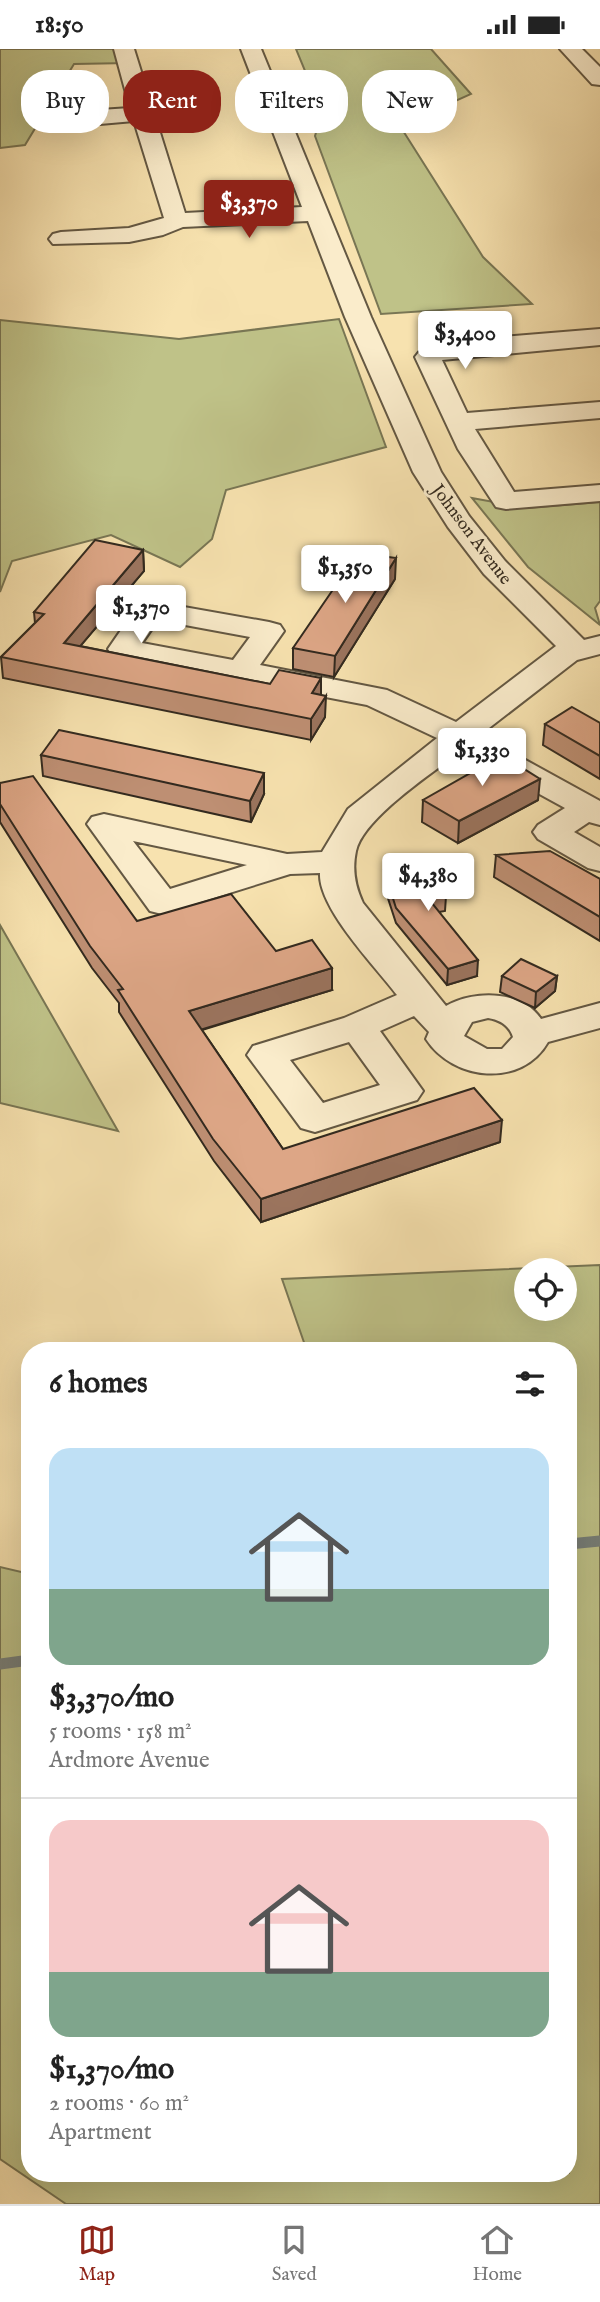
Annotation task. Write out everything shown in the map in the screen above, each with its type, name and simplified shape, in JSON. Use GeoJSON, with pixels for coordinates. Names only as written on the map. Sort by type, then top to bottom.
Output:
{"type":"FeatureCollection","features":[{"type":"Feature","properties":{"kind":"street"},"geometry":{"type":"LineString","coordinates":[[124,49],[131,70]]}},
{"type":"Feature","properties":{"kind":"street","name":"Johnson Avenue"},"geometry":{"type":"LineString","coordinates":[[251,49],[409,437],[440,496],[518,594],[589,647]]}},
{"type":"Feature","properties":{"kind":"street"},"geometry":{"type":"LineString","coordinates":[[570,49],[600,79]]}},
{"type":"Feature","properties":{"kind":"street"},"geometry":{"type":"LineString","coordinates":[[150,133],[172,213],[179,220]]}},
{"type":"Feature","properties":{"kind":"street"},"geometry":{"type":"LineString","coordinates":[[61,239],[129,235],[155,230],[179,220],[317,213]]}},
{"type":"Feature","properties":{"kind":"street"},"geometry":{"type":"LineString","coordinates":[[600,337],[430,353],[428,357],[485,474],[506,501],[600,493]]}},
{"type":"Feature","properties":{"kind":"street"},"geometry":{"type":"LineString","coordinates":[[458,422],[600,410]]}},
{"type":"Feature","properties":{"kind":"street"},"geometry":{"type":"LineString","coordinates":[[448,1030],[419,999],[346,907],[337,884],[336,862],[348,830],[360,815],[566,653],[589,647]]}},
{"type":"Feature","properties":{"kind":"street"},"geometry":{"type":"LineString","coordinates":[[241,671],[376,697],[458,736],[594,812]]}},
{"type":"Feature","properties":{"kind":"street"},"geometry":{"type":"LineString","coordinates":[[594,812],[550,832],[600,861]]}},
{"type":"Feature","properties":{"kind":"street"},"geometry":{"type":"LineString","coordinates":[[287,864],[336,862]]}},
{"type":"Feature","properties":{"kind":"street"},"geometry":{"type":"LineString","coordinates":[[356,1027],[419,999]]}},
{"type":"Feature","properties":{"kind":"street"},"geometry":{"type":"LineString","coordinates":[[488,1006],[520,1016],[531,1032],[528,1047],[520,1055],[490,1063],[459,1053],[445,1039],[450,1022],[458,1014],[472,1008],[488,1006]]}},
{"type":"Feature","properties":{"kind":"street"},"geometry":{"type":"LineString","coordinates":[[531,1032],[561,1030],[600,1015]]}},
{"type":"Feature","properties":{"kind":"green space"},"geometry":{"type":"Polygon","coordinates":[[[0,49],[126,49],[129,63],[74,64],[70,70],[21,70],[21,133],[32,133],[25,145],[0,148],[0,49]]]}},
{"type":"Feature","properties":{"kind":"green space"},"geometry":{"type":"Polygon","coordinates":[[[296,49],[431,49],[450,70],[362,70],[362,133],[404,133],[483,257],[532,304],[381,314],[315,136],[316,133],[348,133],[348,70],[305,70],[296,49]]]}},
{"type":"Feature","properties":{"kind":"green space"},"geometry":{"type":"Polygon","coordinates":[[[457,78],[471,94],[457,100],[457,78]]]}},
{"type":"Feature","properties":{"kind":"green space"},"geometry":{"type":"Polygon","coordinates":[[[339,319],[386,447],[226,490],[212,539],[180,567],[111,535],[12,561],[0,592],[0,320],[179,339],[339,319]]]}},
{"type":"Feature","properties":{"kind":"green space"},"geometry":{"type":"Polygon","coordinates":[[[472,498],[526,508],[600,502],[600,601],[595,608],[600,625],[528,567],[472,498]]]}},
{"type":"Feature","properties":{"kind":"green space"},"geometry":{"type":"Polygon","coordinates":[[[0,925],[118,1131],[0,1103],[0,925]]]}},
{"type":"Feature","properties":{"kind":"green space"},"geometry":{"type":"Polygon","coordinates":[[[600,1265],[600,2204],[66,2204],[34,2182],[577,2182],[577,1342],[304,1342],[282,1279],[514,1269],[514,1321],[577,1321],[577,1266],[600,1265]]]}},
{"type":"Feature","properties":{"kind":"green space"},"geometry":{"type":"Polygon","coordinates":[[[0,1567],[21,1572],[21,2173],[0,2159],[0,1567]]]}},
{"type":"Feature","properties":{"kind":"building"},"geometry":{"type":"Polygon","coordinates":[[[95,540],[143,550],[64,643],[270,684],[279,670],[321,678],[312,693],[326,696],[311,719],[1,657],[44,614],[34,612],[95,540]]]}},
{"type":"Feature","properties":{"kind":"building"},"geometry":{"type":"Polygon","coordinates":[[[358,553],[396,558],[335,656],[293,648],[358,553]]]}},
{"type":"Feature","properties":{"kind":"building"},"geometry":{"type":"Polygon","coordinates":[[[572,707],[600,723],[600,756],[545,724],[572,707]]]}},
{"type":"Feature","properties":{"kind":"building"},"geometry":{"type":"Polygon","coordinates":[[[59,730],[264,773],[250,801],[41,755],[59,730]]]}},
{"type":"Feature","properties":{"kind":"building"},"geometry":{"type":"Polygon","coordinates":[[[502,755],[540,779],[459,821],[423,800],[502,755]]]}},
{"type":"Feature","properties":{"kind":"building"},"geometry":{"type":"Polygon","coordinates":[[[33,776],[137,921],[231,894],[276,951],[312,940],[332,968],[189,1011],[283,1149],[474,1088],[502,1120],[261,1199],[213,1139],[118,990],[123,989],[90,946],[0,804],[0,783],[33,776]]]}},
{"type":"Feature","properties":{"kind":"building"},"geometry":{"type":"Polygon","coordinates":[[[550,851],[600,879],[600,917],[496,855],[550,851]]]}},
{"type":"Feature","properties":{"kind":"building"},"geometry":{"type":"Polygon","coordinates":[[[438,866],[446,896],[427,897],[478,960],[448,969],[396,908],[384,870],[438,866]]]}},
{"type":"Feature","properties":{"kind":"building"},"geometry":{"type":"Polygon","coordinates":[[[521,959],[557,976],[536,992],[502,976],[521,959]]]}},
{"type":"Feature","properties":{"kind":"waterway"},"geometry":{"type":"LineString","coordinates":[[577,1543],[600,1541]]}},
{"type":"Feature","properties":{"kind":"waterway"},"geometry":{"type":"LineString","coordinates":[[0,1664],[21,1661]]}}]}
